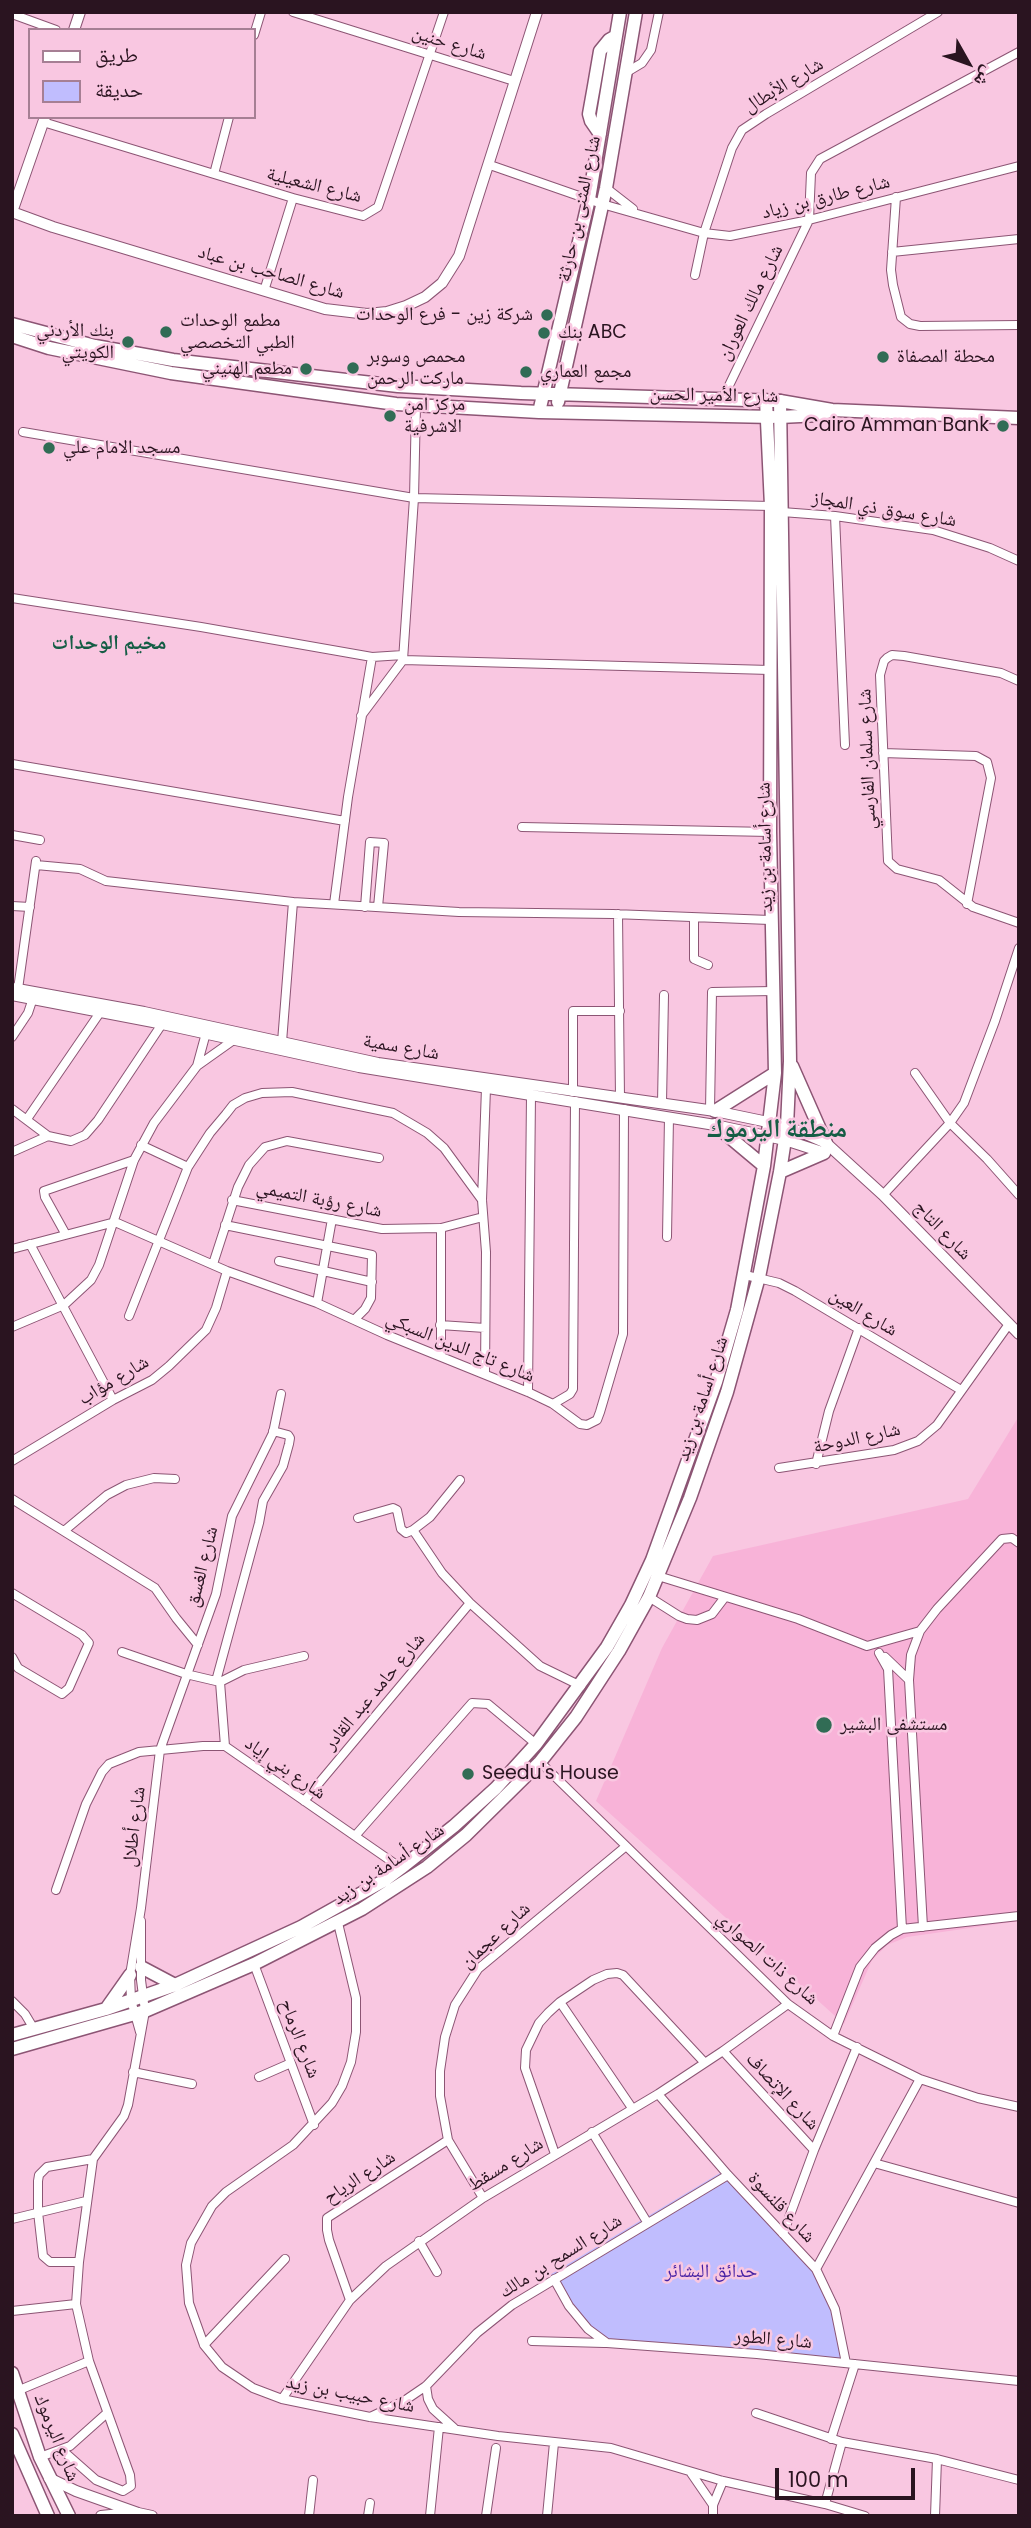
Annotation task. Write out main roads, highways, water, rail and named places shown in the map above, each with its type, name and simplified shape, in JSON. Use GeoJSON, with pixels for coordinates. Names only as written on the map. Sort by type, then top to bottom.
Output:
{"type":"FeatureCollection","features":[{"type":"Feature","properties":{"kind":"main road","name":"شارع المثنى بن حارثة"},"geometry":{"type":"LineString","coordinates":[[539,412],[589,199],[620,12]]}},
{"type":"Feature","properties":{"kind":"main road","name":"شارع المثنى بن حارثة"},"geometry":{"type":"LineString","coordinates":[[556,413],[606,188],[636,12]]}},
{"type":"Feature","properties":{"kind":"main road","name":"شارع الأمير الحسن"},"geometry":{"type":"LineString","coordinates":[[12,324],[95,346],[173,360],[398,386],[559,395],[766,400],[832,410],[1019,418]]}},
{"type":"Feature","properties":{"kind":"main road","name":"شارع الأمير الحسن"},"geometry":{"type":"LineString","coordinates":[[12,336],[49,348],[171,373],[416,406],[749,418],[820,415],[832,410]]}},
{"type":"Feature","properties":{"kind":"main road"},"geometry":{"type":"LineString","coordinates":[[521,393],[536,386],[548,371]]}},
{"type":"Feature","properties":{"kind":"main road"},"geometry":{"type":"LineString","coordinates":[[565,373],[572,384],[588,396]]}},
{"type":"Feature","properties":{"kind":"main road"},"geometry":{"type":"LineString","coordinates":[[396,404],[398,386]]}},
{"type":"Feature","properties":{"kind":"main road","name":"شارع أسامة بن زيد"},"geometry":{"type":"LineString","coordinates":[[12,2049],[140,2013],[254,1964],[338,1923],[428,1867],[474,1828],[540,1762],[599,1683],[649,1597],[713,1435],[739,1353],[759,1277],[787,1126],[790,1061],[777,509],[774,417],[766,400]]}},
{"type":"Feature","properties":{"kind":"main road","name":"شارع أسامة بن زيد"},"geometry":{"type":"LineString","coordinates":[[12,2035],[106,2009],[175,1985],[301,1927],[401,1868],[496,1788],[536,1744],[581,1686],[619,1626],[652,1560],[732,1332],[745,1275],[768,1137],[775,1073],[771,920],[770,670],[777,509],[768,435],[780,401]]}},
{"type":"Feature","properties":{"kind":"main road"},"geometry":{"type":"LineString","coordinates":[[749,418],[764,426],[768,435]]}},
{"type":"Feature","properties":{"kind":"main road"},"geometry":{"type":"LineString","coordinates":[[780,1172],[825,1148],[790,1061]]}},
{"type":"Feature","properties":{"kind":"main road"},"geometry":{"type":"LineString","coordinates":[[713,1111],[775,1073]]}},
{"type":"Feature","properties":{"kind":"main road"},"geometry":{"type":"LineString","coordinates":[[715,1125],[764,1166]]}},
{"type":"Feature","properties":{"kind":"main road"},"geometry":{"type":"LineString","coordinates":[[106,2009],[135,1971],[175,1985]]}},
{"type":"Feature","properties":{"kind":"main road","name":"شارع اليرموك"},"geometry":{"type":"LineString","coordinates":[[12,2374],[40,2457],[69,2516]]}},
{"type":"Feature","properties":{"kind":"main road","name":"شارع اليرموك"},"geometry":{"type":"LineString","coordinates":[[12,2434],[48,2516]]}},
{"type":"Feature","properties":{"kind":"place","name":"شركة زين - فرع الوحدات"},"geometry":{"type":"Point","coordinates":[547,315]}},
{"type":"Feature","properties":{"kind":"place","name":"مطمع الوحدات الطبي التخصصي"},"geometry":{"type":"Point","coordinates":[166,332]}},
{"type":"Feature","properties":{"kind":"place","name":"بنك ABC"},"geometry":{"type":"Point","coordinates":[544,333]}},
{"type":"Feature","properties":{"kind":"place","name":"بنك الأردني الكويتي"},"geometry":{"type":"Point","coordinates":[128,342]}},
{"type":"Feature","properties":{"kind":"place","name":"محطة المصفاة"},"geometry":{"type":"Point","coordinates":[883,357]}},
{"type":"Feature","properties":{"kind":"place","name":"محمص وسوبر ماركت الرحمن"},"geometry":{"type":"Point","coordinates":[353,368]}},
{"type":"Feature","properties":{"kind":"place","name":"مطعم الهنيني"},"geometry":{"type":"Point","coordinates":[306,369]}},
{"type":"Feature","properties":{"kind":"place","name":"مجمع العماري"},"geometry":{"type":"Point","coordinates":[526,372]}},
{"type":"Feature","properties":{"kind":"place","name":"مركز امن الاشرفية"},"geometry":{"type":"Point","coordinates":[390,416]}},
{"type":"Feature","properties":{"kind":"place","name":"Cairo Amman Bank"},"geometry":{"type":"Point","coordinates":[1003,426]}},
{"type":"Feature","properties":{"kind":"place","name":"مسجد الامام علي"},"geometry":{"type":"Point","coordinates":[49,448]}},
{"type":"Feature","properties":{"kind":"place","name":"مستشفى البشير"},"geometry":{"type":"Point","coordinates":[824,1725]}},
{"type":"Feature","properties":{"kind":"place","name":"Seedu's House"},"geometry":{"type":"Point","coordinates":[468,1774]}},
{"type":"Feature","properties":{"kind":"district","name":"مخيم الوحدات"},"geometry":{"type":"Point","coordinates":[109,644]}},
{"type":"Feature","properties":{"kind":"district","name":"منطقة اليرموك"},"geometry":{"type":"Point","coordinates":[777,1130]}},
{"type":"Feature","properties":{"kind":"park label","name":"حدائق البشائر"},"geometry":{"type":"Point","coordinates":[711,2272]}}]}
